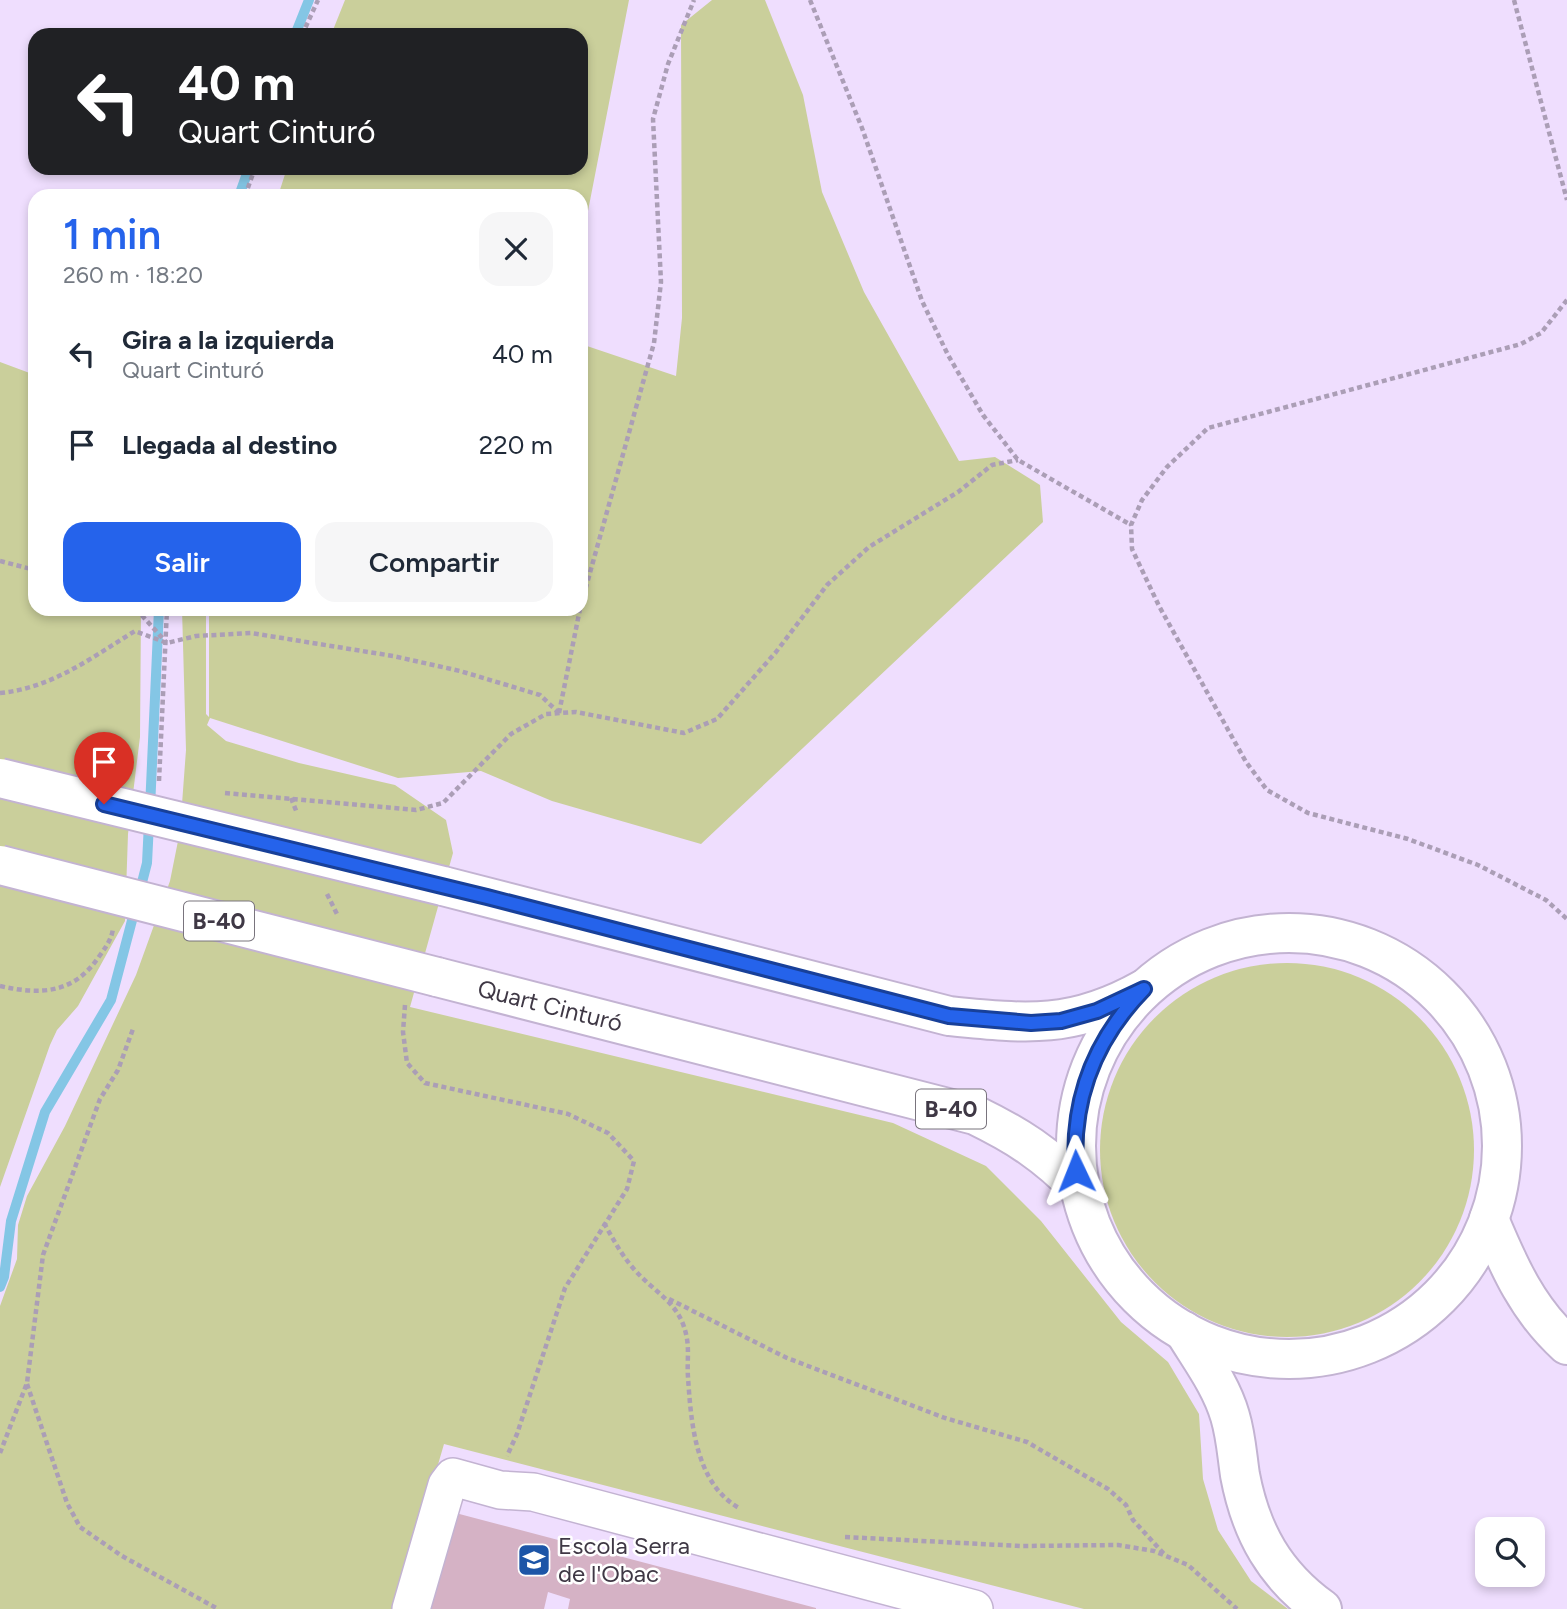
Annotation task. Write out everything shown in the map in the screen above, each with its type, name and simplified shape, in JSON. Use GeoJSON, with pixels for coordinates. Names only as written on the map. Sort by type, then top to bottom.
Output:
{"type":"FeatureCollection","features":[{"type":"Feature","properties":{"kind":"main road"},"geometry":{"type":"LineString","coordinates":[[0,778],[443,886],[949,1016],[1031,1023],[1061,1021],[1097,1011],[1144,989],[1194,955],[1231,941],[1271,934],[1331,937],[1370,949],[1405,967],[1437,993],[1463,1023],[1491,1077],[1500,1116],[1502,1156],[1498,1191],[1489,1219],[1472,1255],[1448,1289],[1417,1317],[1363,1346],[1323,1356],[1282,1359],[1221,1348],[1184,1331],[1143,1302],[1111,1265],[1089,1221],[1080,1189],[1075,1134],[1085,1080],[1109,1031],[1144,989]]}},
{"type":"Feature","properties":{"kind":"main road","name":"Quart Cinturó"},"geometry":{"type":"LineString","coordinates":[[0,865],[975,1115],[1020,1137],[1048,1157],[1080,1189]]}},
{"type":"Feature","properties":{"kind":"main road"},"geometry":{"type":"LineString","coordinates":[[1489,1219],[1522,1293],[1552,1332],[1567,1345]]}},
{"type":"Feature","properties":{"kind":"main road"},"geometry":{"type":"LineString","coordinates":[[1184,1331],[1223,1395],[1236,1437],[1241,1476],[1253,1524],[1289,1584],[1322,1609]]}},
{"type":"Feature","properties":{"kind":"street"},"geometry":{"type":"LineString","coordinates":[[411,1609],[447,1485],[453,1477],[492,1488],[533,1492],[913,1602],[974,1609]]}},
{"type":"Feature","properties":{"kind":"path"},"geometry":{"type":"LineString","coordinates":[[305,28],[318,0]]}},
{"type":"Feature","properties":{"kind":"path"},"geometry":{"type":"LineString","coordinates":[[588,578],[654,343],[661,282],[653,119],[668,64],[694,0]]}},
{"type":"Feature","properties":{"kind":"path"},"geometry":{"type":"LineString","coordinates":[[810,0],[862,128],[922,301],[983,415],[1018,460],[1131,524]]}},
{"type":"Feature","properties":{"kind":"path"},"geometry":{"type":"LineString","coordinates":[[1514,0],[1567,200]]}},
{"type":"Feature","properties":{"kind":"path"},"geometry":{"type":"LineString","coordinates":[[1567,300],[1541,333],[1521,344],[1208,428],[1167,467],[1142,499],[1131,524],[1132,549],[1159,606],[1246,762],[1267,790],[1308,813],[1408,839],[1478,864],[1546,900],[1567,919]]}},
{"type":"Feature","properties":{"kind":"path"},"geometry":{"type":"LineString","coordinates":[[217,793],[416,810],[443,803],[511,734],[546,714],[576,712],[684,733],[718,719],[776,652],[827,585],[869,548],[958,492],[992,465],[1018,460]]}},
{"type":"Feature","properties":{"kind":"path"},"geometry":{"type":"LineString","coordinates":[[0,561],[28,568]]}},
{"type":"Feature","properties":{"kind":"path"},"geometry":{"type":"LineString","coordinates":[[145,616],[167,643]]}},
{"type":"Feature","properties":{"kind":"path"},"geometry":{"type":"LineString","coordinates":[[159,793],[167,616]]}},
{"type":"Feature","properties":{"kind":"path"},"geometry":{"type":"LineString","coordinates":[[559,713],[578,616]]}},
{"type":"Feature","properties":{"kind":"path"},"geometry":{"type":"LineString","coordinates":[[0,692],[26,690],[57,680],[135,631],[167,643],[196,636],[251,633],[460,671],[540,695],[559,713]]}},
{"type":"Feature","properties":{"kind":"path"},"geometry":{"type":"LineString","coordinates":[[291,798],[300,822]]}},
{"type":"Feature","properties":{"kind":"path"},"geometry":{"type":"LineString","coordinates":[[324,885],[333,909],[341,920]]}},
{"type":"Feature","properties":{"kind":"path"},"geometry":{"type":"LineString","coordinates":[[0,986],[31,993],[59,990],[87,974],[111,940],[114,927]]}},
{"type":"Feature","properties":{"kind":"path"},"geometry":{"type":"LineString","coordinates":[[397,994],[405,1004],[403,1032],[407,1063],[425,1083],[568,1114],[608,1133],[624,1146],[634,1161],[627,1189],[565,1288],[517,1434],[492,1488]]}},
{"type":"Feature","properties":{"kind":"path"},"geometry":{"type":"LineString","coordinates":[[0,1453],[27,1383],[43,1255],[100,1099],[118,1070],[133,1029]]}},
{"type":"Feature","properties":{"kind":"path"},"geometry":{"type":"LineString","coordinates":[[604,1222],[617,1249],[635,1271],[678,1310],[687,1339],[688,1377],[699,1461],[736,1507],[746,1510]]}},
{"type":"Feature","properties":{"kind":"path"},"geometry":{"type":"LineString","coordinates":[[662,1295],[787,1358],[945,1418],[1027,1442],[1108,1489],[1126,1505],[1133,1520],[1167,1557]]}},
{"type":"Feature","properties":{"kind":"path"},"geometry":{"type":"LineString","coordinates":[[27,1383],[67,1503],[80,1527],[122,1556],[218,1609]]}},
{"type":"Feature","properties":{"kind":"path"},"geometry":{"type":"LineString","coordinates":[[842,1536],[1021,1546],[1118,1545],[1167,1557],[1188,1566],[1237,1609]]}},
{"type":"Feature","properties":{"kind":"green space"},"geometry":{"type":"Polygon","coordinates":[[[345,0],[629,0],[588,211],[588,189],[280,189],[285,175],[588,175],[588,28],[334,28],[345,0]]]}},
{"type":"Feature","properties":{"kind":"green space"},"geometry":{"type":"Polygon","coordinates":[[[712,0],[765,0],[803,95],[822,192],[864,292],[959,461],[995,457],[1040,485],[1043,522],[701,844],[552,801],[481,771],[398,778],[210,718],[207,725],[226,741],[299,763],[395,785],[446,820],[453,853],[410,1007],[893,1123],[986,1166],[1041,1221],[1121,1322],[1168,1362],[1199,1414],[1203,1479],[1218,1530],[1251,1581],[1288,1609],[1084,1609],[444,1444],[396,1609],[0,1609],[0,1306],[17,1259],[18,1225],[27,1196],[65,1126],[136,975],[170,881],[180,831],[186,750],[182,616],[206,616],[206,714],[209,717],[209,616],[588,616],[588,346],[676,376],[682,318],[681,25],[712,0]]]}},
{"type":"Feature","properties":{"kind":"green space"},"geometry":{"type":"Polygon","coordinates":[[[0,362],[28,372],[28,616],[141,616],[140,737],[128,834],[125,921],[78,1006],[57,1030],[0,1187],[0,362]]]}},
{"type":"Feature","properties":{"kind":"green space"},"geometry":{"type":"Polygon","coordinates":[[[1287,963],[1323,967],[1359,977],[1406,1005],[1432,1031],[1460,1078],[1470,1114],[1474,1150],[1470,1186],[1460,1222],[1432,1269],[1406,1295],[1359,1323],[1323,1333],[1287,1337],[1251,1333],[1215,1323],[1168,1295],[1142,1269],[1114,1222],[1104,1186],[1100,1150],[1104,1114],[1114,1078],[1142,1031],[1168,1005],[1215,977],[1251,967],[1287,963]]]}},
{"type":"Feature","properties":{"kind":"building","name":"Escola Serra de l'Obac"},"geometry":{"type":"Polygon","coordinates":[[[448,1511],[816,1609],[568,1609],[570,1599],[548,1592],[544,1609],[420,1609],[448,1511]]]}},
{"type":"Feature","properties":{"kind":"waterway"},"geometry":{"type":"LineString","coordinates":[[298,28],[309,0]]}},
{"type":"Feature","properties":{"kind":"waterway"},"geometry":{"type":"LineString","coordinates":[[242,189],[246,175]]}},
{"type":"Feature","properties":{"kind":"waterway"},"geometry":{"type":"LineString","coordinates":[[150,808],[159,616]]}},
{"type":"Feature","properties":{"kind":"waterway"},"geometry":{"type":"LineString","coordinates":[[139,894],[147,863],[149,823]]}},
{"type":"Feature","properties":{"kind":"waterway"},"geometry":{"type":"LineString","coordinates":[[0,1287],[4,1277],[11,1221],[45,1112],[111,1000],[135,909]]}},
{"type":"Feature","properties":{"kind":"place","name":"Escola Serra de l'Obac"},"geometry":{"type":"Point","coordinates":[534,1560]}},
{"type":"Feature","properties":{"kind":"route"},"geometry":{"type":"LineString","coordinates":[[104,804],[487,897],[949,1016],[1031,1023],[1061,1021],[1123,1001],[1144,989],[1119,1016],[1091,1063],[1077,1116],[1076,1171]]}}]}
